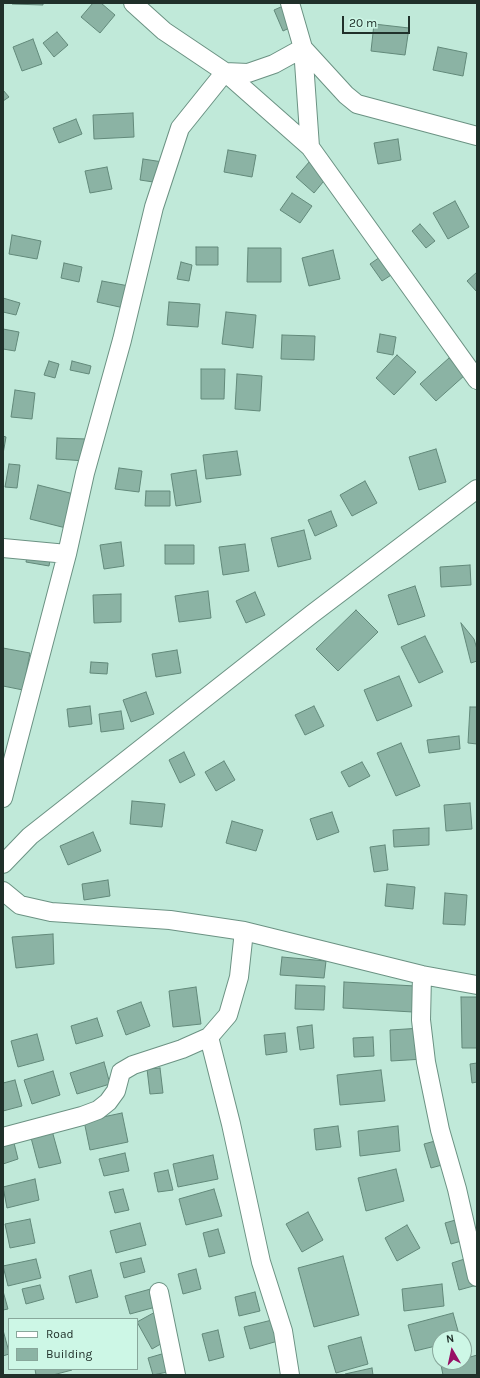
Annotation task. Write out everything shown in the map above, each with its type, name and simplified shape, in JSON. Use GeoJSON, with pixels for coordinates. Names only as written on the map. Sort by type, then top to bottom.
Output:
{"type":"FeatureCollection","features":[{"type":"Feature","properties":{"kind":"street"},"geometry":{"type":"LineString","coordinates":[[133,3],[164,31],[225,72],[310,148],[477,380]]}},
{"type":"Feature","properties":{"kind":"street"},"geometry":{"type":"LineString","coordinates":[[290,3],[303,48],[310,148]]}},
{"type":"Feature","properties":{"kind":"street"},"geometry":{"type":"LineString","coordinates":[[225,72],[248,73],[274,64],[303,48]]}},
{"type":"Feature","properties":{"kind":"street"},"geometry":{"type":"LineString","coordinates":[[303,48],[346,95],[357,104],[477,136]]}},
{"type":"Feature","properties":{"kind":"street"},"geometry":{"type":"LineString","coordinates":[[3,798],[67,554],[85,473],[122,340],[154,207],[180,128],[225,72]]}},
{"type":"Feature","properties":{"kind":"street"},"geometry":{"type":"LineString","coordinates":[[3,864],[30,836],[312,614],[477,489]]}},
{"type":"Feature","properties":{"kind":"street"},"geometry":{"type":"LineString","coordinates":[[3,548],[67,554]]}},
{"type":"Feature","properties":{"kind":"street"},"geometry":{"type":"LineString","coordinates":[[3,891],[20,905],[51,912],[170,920],[244,931],[422,975],[477,985]]}},
{"type":"Feature","properties":{"kind":"street"},"geometry":{"type":"LineString","coordinates":[[3,1137],[82,1116],[98,1110],[108,1102],[116,1091],[121,1072],[133,1065],[182,1049],[209,1037],[228,1015],[239,977],[244,931]]}},
{"type":"Feature","properties":{"kind":"street"},"geometry":{"type":"LineString","coordinates":[[422,975],[421,1020],[426,1062],[440,1130],[456,1188],[477,1277]]}},
{"type":"Feature","properties":{"kind":"street"},"geometry":{"type":"LineString","coordinates":[[209,1037],[231,1124],[261,1262],[283,1331],[290,1375]]}},
{"type":"Feature","properties":{"kind":"street"},"geometry":{"type":"LineString","coordinates":[[159,1292],[176,1375]]}},
{"type":"Feature","properties":{"kind":"building"},"geometry":{"type":"Polygon","coordinates":[[[43,3],[43,5],[12,4],[43,3]]]}},
{"type":"Feature","properties":{"kind":"building"},"geometry":{"type":"Polygon","coordinates":[[[93,3],[101,3],[115,15],[100,33],[81,17],[93,3]]]}},
{"type":"Feature","properties":{"kind":"building"},"geometry":{"type":"Polygon","coordinates":[[[290,3],[300,23],[283,31],[274,10],[290,3]]]}},
{"type":"Feature","properties":{"kind":"building"},"geometry":{"type":"Polygon","coordinates":[[[374,24],[409,28],[405,55],[371,51],[374,24]]]}},
{"type":"Feature","properties":{"kind":"building"},"geometry":{"type":"Polygon","coordinates":[[[57,32],[68,45],[54,57],[43,43],[57,32]]]}},
{"type":"Feature","properties":{"kind":"building"},"geometry":{"type":"Polygon","coordinates":[[[33,39],[42,64],[22,71],[13,47],[33,39]]]}},
{"type":"Feature","properties":{"kind":"building"},"geometry":{"type":"Polygon","coordinates":[[[438,47],[467,53],[463,76],[433,70],[438,47]]]}},
{"type":"Feature","properties":{"kind":"building"},"geometry":{"type":"Polygon","coordinates":[[[3,90],[9,97],[3,101],[3,90]]]}},
{"type":"Feature","properties":{"kind":"building"},"geometry":{"type":"Polygon","coordinates":[[[133,113],[134,137],[94,139],[93,115],[133,113]]]}},
{"type":"Feature","properties":{"kind":"building"},"geometry":{"type":"Polygon","coordinates":[[[76,119],[82,134],[59,143],[53,128],[76,119]]]}},
{"type":"Feature","properties":{"kind":"building"},"geometry":{"type":"Polygon","coordinates":[[[398,139],[401,160],[378,164],[374,143],[398,139]]]}},
{"type":"Feature","properties":{"kind":"building"},"geometry":{"type":"Polygon","coordinates":[[[228,150],[256,155],[252,177],[224,172],[228,150]]]}},
{"type":"Feature","properties":{"kind":"building"},"geometry":{"type":"Polygon","coordinates":[[[143,159],[163,162],[160,183],[140,180],[143,159]]]}},
{"type":"Feature","properties":{"kind":"building"},"geometry":{"type":"Polygon","coordinates":[[[310,161],[328,176],[314,193],[296,177],[310,161]]]}},
{"type":"Feature","properties":{"kind":"building"},"geometry":{"type":"Polygon","coordinates":[[[107,167],[112,189],[90,193],[85,171],[107,167]]]}},
{"type":"Feature","properties":{"kind":"building"},"geometry":{"type":"Polygon","coordinates":[[[292,193],[312,206],[300,223],[280,210],[292,193]]]}},
{"type":"Feature","properties":{"kind":"building"},"geometry":{"type":"Polygon","coordinates":[[[455,201],[469,227],[448,239],[433,213],[455,201]]]}},
{"type":"Feature","properties":{"kind":"building"},"geometry":{"type":"Polygon","coordinates":[[[420,224],[435,241],[426,248],[412,231],[420,224]]]}},
{"type":"Feature","properties":{"kind":"building"},"geometry":{"type":"Polygon","coordinates":[[[12,235],[41,241],[37,259],[9,254],[12,235]]]}},
{"type":"Feature","properties":{"kind":"building"},"geometry":{"type":"Polygon","coordinates":[[[196,247],[218,247],[218,265],[196,265],[196,247]]]}},
{"type":"Feature","properties":{"kind":"building"},"geometry":{"type":"Polygon","coordinates":[[[248,248],[281,248],[281,282],[247,282],[248,248]]]}},
{"type":"Feature","properties":{"kind":"building"},"geometry":{"type":"Polygon","coordinates":[[[333,250],[340,279],[309,286],[302,258],[333,250]]]}},
{"type":"Feature","properties":{"kind":"building"},"geometry":{"type":"Polygon","coordinates":[[[390,250],[402,268],[382,281],[370,264],[390,250]]]}},
{"type":"Feature","properties":{"kind":"building"},"geometry":{"type":"Polygon","coordinates":[[[181,262],[192,265],[189,281],[177,279],[181,262]]]}},
{"type":"Feature","properties":{"kind":"building"},"geometry":{"type":"Polygon","coordinates":[[[64,263],[82,267],[79,282],[61,278],[64,263]]]}},
{"type":"Feature","properties":{"kind":"building"},"geometry":{"type":"Polygon","coordinates":[[[477,272],[477,292],[467,281],[477,272]]]}},
{"type":"Feature","properties":{"kind":"building"},"geometry":{"type":"Polygon","coordinates":[[[102,281],[129,286],[124,308],[97,302],[102,281]]]}},
{"type":"Feature","properties":{"kind":"building"},"geometry":{"type":"Polygon","coordinates":[[[3,298],[20,303],[16,315],[3,312],[3,298]]]}},
{"type":"Feature","properties":{"kind":"building"},"geometry":{"type":"Polygon","coordinates":[[[169,302],[200,304],[198,327],[167,325],[169,302]]]}},
{"type":"Feature","properties":{"kind":"building"},"geometry":{"type":"Polygon","coordinates":[[[226,312],[256,315],[253,348],[222,344],[226,312]]]}},
{"type":"Feature","properties":{"kind":"building"},"geometry":{"type":"Polygon","coordinates":[[[3,329],[19,332],[15,351],[3,349],[3,329]]]}},
{"type":"Feature","properties":{"kind":"building"},"geometry":{"type":"Polygon","coordinates":[[[380,334],[396,337],[393,355],[377,352],[380,334]]]}},
{"type":"Feature","properties":{"kind":"building"},"geometry":{"type":"Polygon","coordinates":[[[282,335],[315,336],[314,360],[281,359],[282,335]]]}},
{"type":"Feature","properties":{"kind":"building"},"geometry":{"type":"Polygon","coordinates":[[[397,355],[416,372],[394,395],[376,378],[397,355]]]}},
{"type":"Feature","properties":{"kind":"building"},"geometry":{"type":"Polygon","coordinates":[[[449,358],[465,375],[436,401],[420,384],[449,358]]]}},
{"type":"Feature","properties":{"kind":"building"},"geometry":{"type":"Polygon","coordinates":[[[49,361],[59,364],[55,378],[44,375],[49,361]]]}},
{"type":"Feature","properties":{"kind":"building"},"geometry":{"type":"Polygon","coordinates":[[[72,361],[91,366],[89,374],[70,370],[72,361]]]}},
{"type":"Feature","properties":{"kind":"building"},"geometry":{"type":"Polygon","coordinates":[[[201,369],[225,369],[224,399],[201,399],[201,369]]]}},
{"type":"Feature","properties":{"kind":"building"},"geometry":{"type":"Polygon","coordinates":[[[237,374],[262,376],[260,411],[235,409],[237,374]]]}},
{"type":"Feature","properties":{"kind":"building"},"geometry":{"type":"Polygon","coordinates":[[[15,390],[35,393],[32,419],[11,417],[15,390]]]}},
{"type":"Feature","properties":{"kind":"building"},"geometry":{"type":"Polygon","coordinates":[[[3,436],[6,437],[3,454],[3,436]]]}},
{"type":"Feature","properties":{"kind":"building"},"geometry":{"type":"Polygon","coordinates":[[[57,438],[87,439],[86,461],[56,459],[57,438]]]}},
{"type":"Feature","properties":{"kind":"building"},"geometry":{"type":"Polygon","coordinates":[[[436,449],[446,482],[419,490],[409,457],[436,449]]]}},
{"type":"Feature","properties":{"kind":"building"},"geometry":{"type":"Polygon","coordinates":[[[237,451],[241,475],[206,479],[203,455],[237,451]]]}},
{"type":"Feature","properties":{"kind":"building"},"geometry":{"type":"Polygon","coordinates":[[[9,464],[20,465],[17,488],[5,487],[9,464]]]}},
{"type":"Feature","properties":{"kind":"building"},"geometry":{"type":"Polygon","coordinates":[[[119,468],[142,471],[139,492],[115,489],[119,468]]]}},
{"type":"Feature","properties":{"kind":"building"},"geometry":{"type":"Polygon","coordinates":[[[196,470],[201,502],[176,506],[171,474],[196,470]]]}},
{"type":"Feature","properties":{"kind":"building"},"geometry":{"type":"Polygon","coordinates":[[[365,481],[377,503],[352,516],[340,495],[365,481]]]}},
{"type":"Feature","properties":{"kind":"building"},"geometry":{"type":"Polygon","coordinates":[[[38,485],[74,494],[66,528],[30,519],[38,485]]]}},
{"type":"Feature","properties":{"kind":"building"},"geometry":{"type":"Polygon","coordinates":[[[146,491],[170,491],[170,506],[145,506],[146,491]]]}},
{"type":"Feature","properties":{"kind":"building"},"geometry":{"type":"Polygon","coordinates":[[[331,511],[337,526],[315,536],[308,520],[331,511]]]}},
{"type":"Feature","properties":{"kind":"building"},"geometry":{"type":"Polygon","coordinates":[[[304,530],[311,559],[278,567],[271,538],[304,530]]]}},
{"type":"Feature","properties":{"kind":"building"},"geometry":{"type":"Polygon","coordinates":[[[121,542],[124,566],[104,569],[100,545],[121,542]]]}},
{"type":"Feature","properties":{"kind":"building"},"geometry":{"type":"Polygon","coordinates":[[[245,544],[249,571],[223,575],[219,547],[245,544]]]}},
{"type":"Feature","properties":{"kind":"building"},"geometry":{"type":"Polygon","coordinates":[[[165,545],[194,545],[194,564],[165,564],[165,545]]]}},
{"type":"Feature","properties":{"kind":"building"},"geometry":{"type":"Polygon","coordinates":[[[29,546],[52,549],[49,566],[26,562],[29,546]]]}},
{"type":"Feature","properties":{"kind":"building"},"geometry":{"type":"Polygon","coordinates":[[[470,565],[471,585],[441,587],[440,567],[470,565]]]}},
{"type":"Feature","properties":{"kind":"building"},"geometry":{"type":"Polygon","coordinates":[[[415,586],[425,616],[398,625],[388,595],[415,586]]]}},
{"type":"Feature","properties":{"kind":"building"},"geometry":{"type":"Polygon","coordinates":[[[208,591],[211,618],[179,622],[175,596],[208,591]]]}},
{"type":"Feature","properties":{"kind":"building"},"geometry":{"type":"Polygon","coordinates":[[[255,592],[265,615],[246,623],[236,601],[255,592]]]}},
{"type":"Feature","properties":{"kind":"building"},"geometry":{"type":"Polygon","coordinates":[[[121,594],[121,622],[94,623],[93,595],[121,594]]]}},
{"type":"Feature","properties":{"kind":"building"},"geometry":{"type":"Polygon","coordinates":[[[356,610],[378,632],[338,671],[316,649],[356,610]]]}},
{"type":"Feature","properties":{"kind":"building"},"geometry":{"type":"Polygon","coordinates":[[[461,623],[474,639],[477,649],[477,661],[471,663],[461,623]]]}},
{"type":"Feature","properties":{"kind":"building"},"geometry":{"type":"Polygon","coordinates":[[[425,636],[443,672],[419,683],[401,647],[425,636]]]}},
{"type":"Feature","properties":{"kind":"building"},"geometry":{"type":"Polygon","coordinates":[[[3,648],[30,653],[23,690],[3,686],[3,648]]]}},
{"type":"Feature","properties":{"kind":"building"},"geometry":{"type":"Polygon","coordinates":[[[177,650],[181,673],[156,677],[152,654],[177,650]]]}},
{"type":"Feature","properties":{"kind":"building"},"geometry":{"type":"Polygon","coordinates":[[[91,662],[108,663],[107,674],[90,673],[91,662]]]}},
{"type":"Feature","properties":{"kind":"building"},"geometry":{"type":"Polygon","coordinates":[[[399,676],[412,706],[377,721],[364,690],[399,676]]]}},
{"type":"Feature","properties":{"kind":"building"},"geometry":{"type":"Polygon","coordinates":[[[146,692],[154,714],[131,722],[123,700],[146,692]]]}},
{"type":"Feature","properties":{"kind":"building"},"geometry":{"type":"Polygon","coordinates":[[[90,706],[92,724],[69,727],[67,709],[90,706]]]}},
{"type":"Feature","properties":{"kind":"building"},"geometry":{"type":"Polygon","coordinates":[[[314,706],[324,726],[305,735],[295,715],[314,706]]]}},
{"type":"Feature","properties":{"kind":"building"},"geometry":{"type":"Polygon","coordinates":[[[470,707],[477,707],[477,744],[468,743],[470,707]]]}},
{"type":"Feature","properties":{"kind":"building"},"geometry":{"type":"Polygon","coordinates":[[[121,711],[124,729],[101,732],[99,714],[121,711]]]}},
{"type":"Feature","properties":{"kind":"building"},"geometry":{"type":"Polygon","coordinates":[[[459,736],[460,749],[429,753],[427,740],[459,736]]]}},
{"type":"Feature","properties":{"kind":"building"},"geometry":{"type":"Polygon","coordinates":[[[401,743],[420,786],[396,796],[377,753],[401,743]]]}},
{"type":"Feature","properties":{"kind":"building"},"geometry":{"type":"Polygon","coordinates":[[[184,752],[195,775],[180,783],[169,760],[184,752]]]}},
{"type":"Feature","properties":{"kind":"building"},"geometry":{"type":"Polygon","coordinates":[[[224,761],[235,780],[216,791],[205,772],[224,761]]]}},
{"type":"Feature","properties":{"kind":"building"},"geometry":{"type":"Polygon","coordinates":[[[362,762],[370,776],[349,787],[341,772],[362,762]]]}},
{"type":"Feature","properties":{"kind":"building"},"geometry":{"type":"Polygon","coordinates":[[[132,801],[165,804],[162,827],[130,824],[132,801]]]}},
{"type":"Feature","properties":{"kind":"building"},"geometry":{"type":"Polygon","coordinates":[[[470,803],[472,829],[446,831],[444,805],[470,803]]]}},
{"type":"Feature","properties":{"kind":"building"},"geometry":{"type":"Polygon","coordinates":[[[332,812],[339,832],[317,840],[310,819],[332,812]]]}},
{"type":"Feature","properties":{"kind":"building"},"geometry":{"type":"Polygon","coordinates":[[[232,821],[263,830],[256,851],[226,843],[232,821]]]}},
{"type":"Feature","properties":{"kind":"building"},"geometry":{"type":"Polygon","coordinates":[[[429,828],[429,845],[394,847],[393,830],[429,828]]]}},
{"type":"Feature","properties":{"kind":"building"},"geometry":{"type":"Polygon","coordinates":[[[93,832],[101,851],[68,865],[60,846],[93,832]]]}},
{"type":"Feature","properties":{"kind":"building"},"geometry":{"type":"Polygon","coordinates":[[[385,845],[388,870],[374,872],[370,847],[385,845]]]}},
{"type":"Feature","properties":{"kind":"building"},"geometry":{"type":"Polygon","coordinates":[[[108,880],[110,896],[84,900],[82,884],[108,880]]]}},
{"type":"Feature","properties":{"kind":"building"},"geometry":{"type":"Polygon","coordinates":[[[387,884],[415,887],[413,909],[385,906],[387,884]]]}},
{"type":"Feature","properties":{"kind":"building"},"geometry":{"type":"Polygon","coordinates":[[[445,893],[467,895],[465,925],[443,924],[445,893]]]}},
{"type":"Feature","properties":{"kind":"building"},"geometry":{"type":"Polygon","coordinates":[[[53,934],[54,964],[16,968],[12,937],[53,934]]]}},
{"type":"Feature","properties":{"kind":"building"},"geometry":{"type":"Polygon","coordinates":[[[282,957],[326,961],[324,978],[280,975],[282,957]]]}},
{"type":"Feature","properties":{"kind":"building"},"geometry":{"type":"Polygon","coordinates":[[[344,982],[415,986],[413,1012],[343,1008],[344,982]]]}},
{"type":"Feature","properties":{"kind":"building"},"geometry":{"type":"Polygon","coordinates":[[[296,985],[325,986],[324,1010],[295,1009],[296,985]]]}},
{"type":"Feature","properties":{"kind":"building"},"geometry":{"type":"Polygon","coordinates":[[[196,987],[201,1024],[173,1027],[169,991],[196,987]]]}},
{"type":"Feature","properties":{"kind":"building"},"geometry":{"type":"Polygon","coordinates":[[[461,997],[477,997],[477,1048],[462,1048],[461,997]]]}},
{"type":"Feature","properties":{"kind":"building"},"geometry":{"type":"Polygon","coordinates":[[[141,1002],[150,1026],[126,1035],[117,1011],[141,1002]]]}},
{"type":"Feature","properties":{"kind":"building"},"geometry":{"type":"Polygon","coordinates":[[[97,1018],[103,1036],[76,1044],[71,1026],[97,1018]]]}},
{"type":"Feature","properties":{"kind":"building"},"geometry":{"type":"Polygon","coordinates":[[[312,1025],[314,1048],[300,1050],[297,1027],[312,1025]]]}},
{"type":"Feature","properties":{"kind":"building"},"geometry":{"type":"Polygon","coordinates":[[[422,1028],[424,1059],[391,1061],[390,1030],[422,1028]]]}},
{"type":"Feature","properties":{"kind":"building"},"geometry":{"type":"Polygon","coordinates":[[[285,1033],[287,1052],[266,1055],[264,1035],[285,1033]]]}},
{"type":"Feature","properties":{"kind":"building"},"geometry":{"type":"Polygon","coordinates":[[[37,1034],[44,1060],[18,1067],[11,1041],[37,1034]]]}},
{"type":"Feature","properties":{"kind":"building"},"geometry":{"type":"Polygon","coordinates":[[[373,1037],[374,1056],[354,1057],[353,1038],[373,1037]]]}},
{"type":"Feature","properties":{"kind":"building"},"geometry":{"type":"Polygon","coordinates":[[[104,1062],[110,1084],[77,1094],[70,1073],[104,1062]]]}},
{"type":"Feature","properties":{"kind":"building"},"geometry":{"type":"Polygon","coordinates":[[[477,1063],[477,1082],[472,1083],[470,1064],[477,1063]]]}},
{"type":"Feature","properties":{"kind":"building"},"geometry":{"type":"Polygon","coordinates":[[[160,1068],[163,1093],[150,1094],[147,1069],[160,1068]]]}},
{"type":"Feature","properties":{"kind":"building"},"geometry":{"type":"Polygon","coordinates":[[[381,1070],[385,1101],[340,1105],[337,1075],[381,1070]]]}},
{"type":"Feature","properties":{"kind":"building"},"geometry":{"type":"Polygon","coordinates":[[[53,1071],[60,1095],[32,1104],[24,1080],[53,1071]]]}},
{"type":"Feature","properties":{"kind":"building"},"geometry":{"type":"Polygon","coordinates":[[[15,1080],[22,1106],[3,1111],[3,1083],[15,1080]]]}},
{"type":"Feature","properties":{"kind":"building"},"geometry":{"type":"Polygon","coordinates":[[[122,1113],[128,1142],[90,1150],[84,1121],[122,1113]]]}},
{"type":"Feature","properties":{"kind":"building"},"geometry":{"type":"Polygon","coordinates":[[[338,1126],[341,1147],[316,1150],[314,1129],[338,1126]]]}},
{"type":"Feature","properties":{"kind":"building"},"geometry":{"type":"Polygon","coordinates":[[[398,1126],[400,1151],[360,1156],[358,1131],[398,1126]]]}},
{"type":"Feature","properties":{"kind":"building"},"geometry":{"type":"Polygon","coordinates":[[[51,1127],[61,1163],[39,1168],[30,1134],[51,1127]]]}},
{"type":"Feature","properties":{"kind":"building"},"geometry":{"type":"Polygon","coordinates":[[[446,1138],[453,1162],[431,1168],[424,1144],[446,1138]]]}},
{"type":"Feature","properties":{"kind":"building"},"geometry":{"type":"Polygon","coordinates":[[[13,1139],[18,1159],[3,1164],[3,1142],[13,1139]]]}},
{"type":"Feature","properties":{"kind":"building"},"geometry":{"type":"Polygon","coordinates":[[[125,1153],[129,1171],[104,1176],[99,1159],[125,1153]]]}},
{"type":"Feature","properties":{"kind":"building"},"geometry":{"type":"Polygon","coordinates":[[[213,1155],[218,1179],[178,1187],[173,1164],[213,1155]]]}},
{"type":"Feature","properties":{"kind":"building"},"geometry":{"type":"Polygon","coordinates":[[[396,1169],[404,1201],[366,1211],[358,1178],[396,1169]]]}},
{"type":"Feature","properties":{"kind":"building"},"geometry":{"type":"Polygon","coordinates":[[[168,1170],[173,1190],[158,1192],[154,1173],[168,1170]]]}},
{"type":"Feature","properties":{"kind":"building"},"geometry":{"type":"Polygon","coordinates":[[[35,1179],[39,1200],[7,1208],[3,1187],[35,1179]]]}},
{"type":"Feature","properties":{"kind":"building"},"geometry":{"type":"Polygon","coordinates":[[[123,1189],[129,1210],[115,1213],[109,1192],[123,1189]]]}},
{"type":"Feature","properties":{"kind":"building"},"geometry":{"type":"Polygon","coordinates":[[[214,1189],[222,1216],[186,1225],[179,1199],[214,1189]]]}},
{"type":"Feature","properties":{"kind":"building"},"geometry":{"type":"Polygon","coordinates":[[[308,1212],[323,1240],[302,1252],[286,1224],[308,1212]]]}},
{"type":"Feature","properties":{"kind":"building"},"geometry":{"type":"Polygon","coordinates":[[[466,1217],[472,1238],[451,1244],[445,1223],[466,1217]]]}},
{"type":"Feature","properties":{"kind":"building"},"geometry":{"type":"Polygon","coordinates":[[[30,1219],[35,1243],[10,1248],[5,1224],[30,1219]]]}},
{"type":"Feature","properties":{"kind":"building"},"geometry":{"type":"Polygon","coordinates":[[[140,1223],[146,1245],[116,1253],[110,1231],[140,1223]]]}},
{"type":"Feature","properties":{"kind":"building"},"geometry":{"type":"Polygon","coordinates":[[[407,1225],[420,1248],[397,1261],[385,1238],[407,1225]]]}},
{"type":"Feature","properties":{"kind":"building"},"geometry":{"type":"Polygon","coordinates":[[[218,1229],[225,1253],[209,1257],[203,1233],[218,1229]]]}},
{"type":"Feature","properties":{"kind":"building"},"geometry":{"type":"Polygon","coordinates":[[[343,1256],[359,1315],[314,1327],[298,1268],[343,1256]]]}},
{"type":"Feature","properties":{"kind":"building"},"geometry":{"type":"Polygon","coordinates":[[[474,1256],[477,1285],[459,1290],[452,1263],[474,1256]]]}},
{"type":"Feature","properties":{"kind":"building"},"geometry":{"type":"Polygon","coordinates":[[[141,1258],[145,1272],[124,1278],[120,1263],[141,1258]]]}},
{"type":"Feature","properties":{"kind":"building"},"geometry":{"type":"Polygon","coordinates":[[[36,1259],[41,1278],[8,1286],[3,1266],[36,1259]]]}},
{"type":"Feature","properties":{"kind":"building"},"geometry":{"type":"Polygon","coordinates":[[[196,1269],[201,1289],[183,1294],[178,1274],[196,1269]]]}},
{"type":"Feature","properties":{"kind":"building"},"geometry":{"type":"Polygon","coordinates":[[[91,1270],[98,1297],[76,1303],[69,1276],[91,1270]]]}},
{"type":"Feature","properties":{"kind":"building"},"geometry":{"type":"Polygon","coordinates":[[[442,1284],[444,1306],[404,1311],[402,1289],[442,1284]]]}},
{"type":"Feature","properties":{"kind":"building"},"geometry":{"type":"Polygon","coordinates":[[[40,1285],[44,1299],[26,1304],[22,1289],[40,1285]]]}},
{"type":"Feature","properties":{"kind":"building"},"geometry":{"type":"Polygon","coordinates":[[[158,1287],[163,1305],[130,1314],[125,1296],[158,1287]]]}},
{"type":"Feature","properties":{"kind":"building"},"geometry":{"type":"Polygon","coordinates":[[[3,1291],[8,1309],[3,1310],[3,1291]]]}},
{"type":"Feature","properties":{"kind":"building"},"geometry":{"type":"Polygon","coordinates":[[[255,1292],[260,1311],[239,1316],[235,1297],[255,1292]]]}},
{"type":"Feature","properties":{"kind":"building"},"geometry":{"type":"Polygon","coordinates":[[[157,1311],[171,1338],[152,1349],[138,1321],[157,1311]]]}},
{"type":"Feature","properties":{"kind":"building"},"geometry":{"type":"Polygon","coordinates":[[[453,1313],[458,1330],[432,1330],[432,1347],[415,1351],[408,1325],[453,1313]]]}},
{"type":"Feature","properties":{"kind":"building"},"geometry":{"type":"Polygon","coordinates":[[[272,1320],[278,1341],[250,1349],[244,1327],[272,1320]]]}},
{"type":"Feature","properties":{"kind":"building"},"geometry":{"type":"Polygon","coordinates":[[[3,1330],[8,1348],[8,1354],[3,1356],[3,1330]]]}},
{"type":"Feature","properties":{"kind":"building"},"geometry":{"type":"Polygon","coordinates":[[[218,1330],[224,1357],[209,1361],[202,1334],[218,1330]]]}},
{"type":"Feature","properties":{"kind":"building"},"geometry":{"type":"Polygon","coordinates":[[[361,1337],[368,1364],[336,1373],[328,1346],[361,1337]]]}},
{"type":"Feature","properties":{"kind":"building"},"geometry":{"type":"Polygon","coordinates":[[[172,1351],[177,1370],[153,1375],[148,1358],[172,1351]]]}},
{"type":"Feature","properties":{"kind":"building"},"geometry":{"type":"Polygon","coordinates":[[[477,1355],[477,1375],[443,1375],[442,1370],[472,1370],[472,1357],[477,1355]]]}},
{"type":"Feature","properties":{"kind":"building"},"geometry":{"type":"Polygon","coordinates":[[[372,1368],[373,1375],[345,1375],[345,1374],[372,1368]]]}},
{"type":"Feature","properties":{"kind":"building"},"geometry":{"type":"Polygon","coordinates":[[[35,1370],[72,1370],[53,1375],[36,1375],[35,1370]]]}}]}
